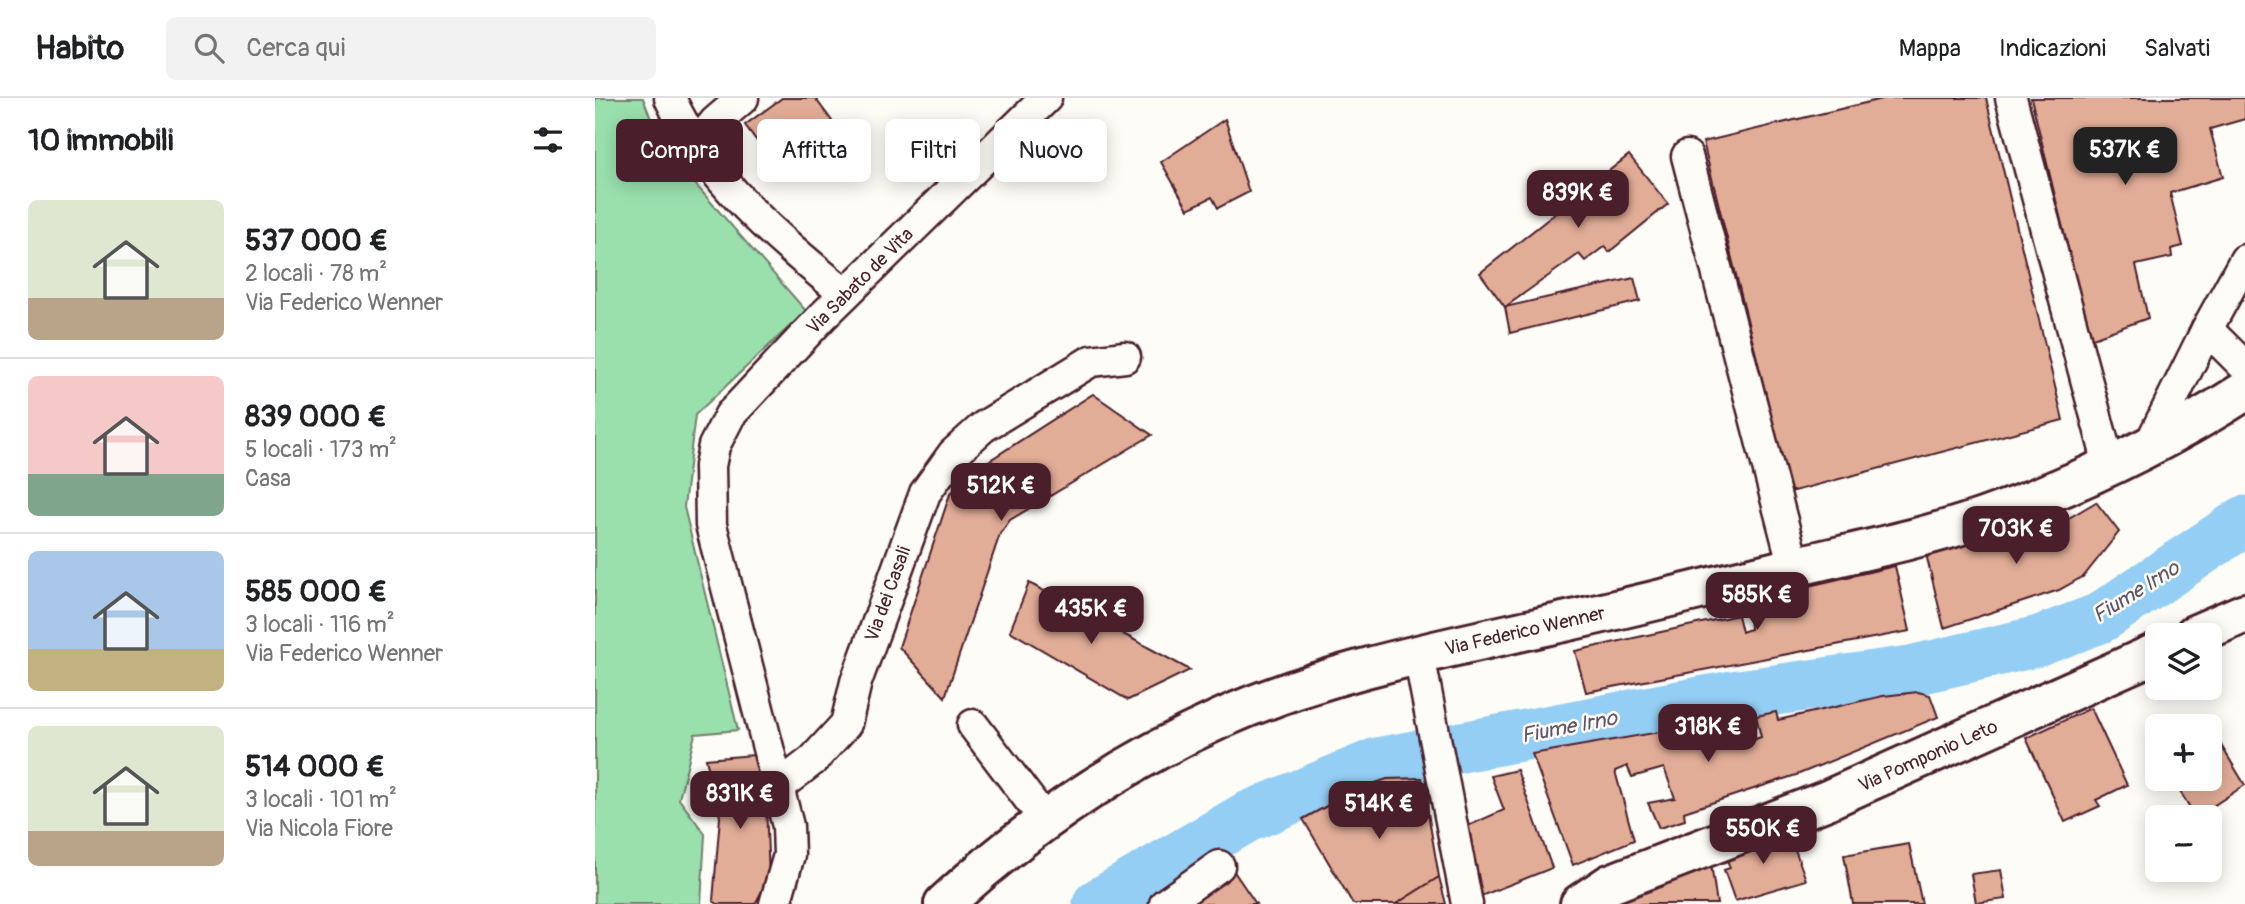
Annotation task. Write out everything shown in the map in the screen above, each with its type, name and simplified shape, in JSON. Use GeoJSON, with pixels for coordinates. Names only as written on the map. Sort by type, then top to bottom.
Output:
{"type":"FeatureCollection","features":[{"type":"Feature","properties":{"kind":"main road","name":"Via Federico Wenner"},"geometry":{"type":"LineString","coordinates":[[944,904],[984,867],[1045,820],[1129,766],[1222,719],[1356,671],[1794,567],[1982,518],[2149,446],[2194,424],[2245,391]]}},
{"type":"Feature","properties":{"kind":"main road"},"geometry":{"type":"LineString","coordinates":[[2222,623],[2245,613]]}},
{"type":"Feature","properties":{"kind":"main road","name":"Via Pomponio Leto"},"geometry":{"type":"LineString","coordinates":[[1580,904],[1610,884],[1825,801],[2145,658]]}},
{"type":"Feature","properties":{"kind":"street"},"geometry":{"type":"LineString","coordinates":[[670,98],[683,119]]}},
{"type":"Feature","properties":{"kind":"street"},"geometry":{"type":"LineString","coordinates":[[718,119],[743,98]]}},
{"type":"Feature","properties":{"kind":"street","name":"Via Sabato de Vita"},"geometry":{"type":"LineString","coordinates":[[778,788],[711,525],[710,485],[714,446],[730,415],[823,316],[1046,98]]}},
{"type":"Feature","properties":{"kind":"street"},"geometry":{"type":"LineString","coordinates":[[2011,98],[2109,465]]}},
{"type":"Feature","properties":{"kind":"street"},"geometry":{"type":"LineString","coordinates":[[1687,156],[1794,567]]}},
{"type":"Feature","properties":{"kind":"street"},"geometry":{"type":"LineString","coordinates":[[724,182],[768,230],[845,294]]}},
{"type":"Feature","properties":{"kind":"street"},"geometry":{"type":"LineString","coordinates":[[768,230],[823,316]]}},
{"type":"Feature","properties":{"kind":"street"},"geometry":{"type":"LineString","coordinates":[[2149,446],[2207,329],[2245,260]]}},
{"type":"Feature","properties":{"kind":"street"},"geometry":{"type":"LineString","coordinates":[[2207,329],[2245,368]]}},
{"type":"Feature","properties":{"kind":"street","name":"Via dei Casali"},"geometry":{"type":"LineString","coordinates":[[778,788],[813,760],[846,724],[856,682],[925,493],[953,454],[983,427],[1091,361],[1125,357]]}},
{"type":"Feature","properties":{"kind":"street"},"geometry":{"type":"LineString","coordinates":[[1419,655],[1467,904]]}},
{"type":"Feature","properties":{"kind":"street"},"geometry":{"type":"LineString","coordinates":[[973,726],[1045,820]]}},
{"type":"Feature","properties":{"kind":"street"},"geometry":{"type":"LineString","coordinates":[[775,904],[789,855],[788,826],[778,788]]}},
{"type":"Feature","properties":{"kind":"street"},"geometry":{"type":"LineString","coordinates":[[1165,904],[1219,866]]}},
{"type":"Feature","properties":{"kind":"green space"},"geometry":{"type":"Polygon","coordinates":[[[595,98],[643,98],[651,119],[616,119],[616,182],[693,182],[806,311],[695,415],[684,507],[738,730],[695,734],[679,799],[705,834],[701,904],[595,904],[595,98]]]}},
{"type":"Feature","properties":{"kind":"building"},"geometry":{"type":"Polygon","coordinates":[[[782,98],[815,98],[831,119],[757,119],[757,141],[745,125],[782,98]]]}},
{"type":"Feature","properties":{"kind":"building"},"geometry":{"type":"Polygon","coordinates":[[[1886,98],[1986,98],[2063,420],[1790,492],[1703,142],[1886,98]]]}},
{"type":"Feature","properties":{"kind":"building"},"geometry":{"type":"Polygon","coordinates":[[[2031,98],[2245,98],[2245,119],[2210,129],[2223,177],[2170,193],[2183,246],[2171,249],[2172,257],[2136,265],[2148,318],[2090,339],[2031,98]]]}},
{"type":"Feature","properties":{"kind":"building"},"geometry":{"type":"Polygon","coordinates":[[[1225,119],[1249,192],[1218,208],[1212,197],[1188,209],[1161,162],[1225,119]]]}},
{"type":"Feature","properties":{"kind":"building"},"geometry":{"type":"Polygon","coordinates":[[[1629,155],[1668,204],[1609,252],[1605,246],[1585,261],[1579,254],[1505,307],[1480,273],[1629,155]]]}},
{"type":"Feature","properties":{"kind":"building"},"geometry":{"type":"Polygon","coordinates":[[[1634,278],[1640,301],[1510,333],[1505,307],[1634,278]]]}},
{"type":"Feature","properties":{"kind":"building"},"geometry":{"type":"Polygon","coordinates":[[[1093,394],[1152,435],[1010,520],[1000,534],[945,697],[899,647],[950,494],[973,471],[1093,394]]]}},
{"type":"Feature","properties":{"kind":"building"},"geometry":{"type":"Polygon","coordinates":[[[2096,502],[2119,532],[2084,576],[2059,590],[1944,628],[1926,554],[2003,530],[2008,540],[2022,537],[2026,545],[2036,543],[2035,538],[2096,502]]]}},
{"type":"Feature","properties":{"kind":"building"},"geometry":{"type":"Polygon","coordinates":[[[1895,566],[1910,631],[1586,692],[1575,651],[1738,615],[1742,632],[1750,629],[1748,600],[1895,566]]]}},
{"type":"Feature","properties":{"kind":"building"},"geometry":{"type":"Polygon","coordinates":[[[1029,583],[1190,670],[1128,700],[1010,631],[1029,583]]]}},
{"type":"Feature","properties":{"kind":"building"},"geometry":{"type":"Polygon","coordinates":[[[1918,692],[1930,695],[1938,717],[1799,774],[1684,812],[1685,820],[1659,828],[1648,803],[1675,798],[1664,768],[1632,777],[1627,766],[1615,771],[1634,840],[1573,865],[1532,754],[1746,717],[1755,739],[1761,737],[1756,716],[1776,712],[1778,720],[1883,696],[1918,692]]]}},
{"type":"Feature","properties":{"kind":"building"},"geometry":{"type":"Polygon","coordinates":[[[2091,708],[2127,785],[2096,800],[2100,806],[2065,822],[2026,738],[2091,708]]]}},
{"type":"Feature","properties":{"kind":"building"},"geometry":{"type":"Polygon","coordinates":[[[2222,747],[2245,785],[2214,805],[2188,805],[2180,791],[2222,791],[2222,747]]]}},
{"type":"Feature","properties":{"kind":"building"},"geometry":{"type":"Polygon","coordinates":[[[754,755],[766,806],[769,878],[755,904],[718,904],[713,901],[720,817],[706,759],[754,755]]]}},
{"type":"Feature","properties":{"kind":"building"},"geometry":{"type":"Polygon","coordinates":[[[1517,770],[1552,868],[1481,896],[1463,828],[1504,810],[1491,776],[1517,770]]]}},
{"type":"Feature","properties":{"kind":"building"},"geometry":{"type":"Polygon","coordinates":[[[1422,778],[1439,877],[1396,904],[1353,904],[1303,819],[1358,789],[1387,779],[1422,778]]]}},
{"type":"Feature","properties":{"kind":"building"},"geometry":{"type":"Polygon","coordinates":[[[1788,830],[1806,880],[1735,901],[1724,870],[1730,868],[1723,849],[1788,830]]]}},
{"type":"Feature","properties":{"kind":"building"},"geometry":{"type":"Polygon","coordinates":[[[1909,844],[1922,904],[1853,904],[1844,855],[1909,844]]]}},
{"type":"Feature","properties":{"kind":"building"},"geometry":{"type":"Polygon","coordinates":[[[1710,857],[1717,904],[1602,904],[1710,857]]]}},
{"type":"Feature","properties":{"kind":"building"},"geometry":{"type":"Polygon","coordinates":[[[1233,870],[1256,904],[1184,904],[1233,870]]]}},
{"type":"Feature","properties":{"kind":"building"},"geometry":{"type":"Polygon","coordinates":[[[2001,870],[2006,899],[1976,903],[1971,874],[2001,870]]]}},
{"type":"Feature","properties":{"kind":"building"},"geometry":{"type":"Polygon","coordinates":[[[1439,877],[1446,904],[1396,904],[1439,877]]]}},
{"type":"Feature","properties":{"kind":"waterway","name":"Fiume Irno"},"geometry":{"type":"LineString","coordinates":[[1098,904],[1247,817],[1377,763],[1732,696],[1910,671],[2039,641],[2100,618],[2245,521]]}}]}
